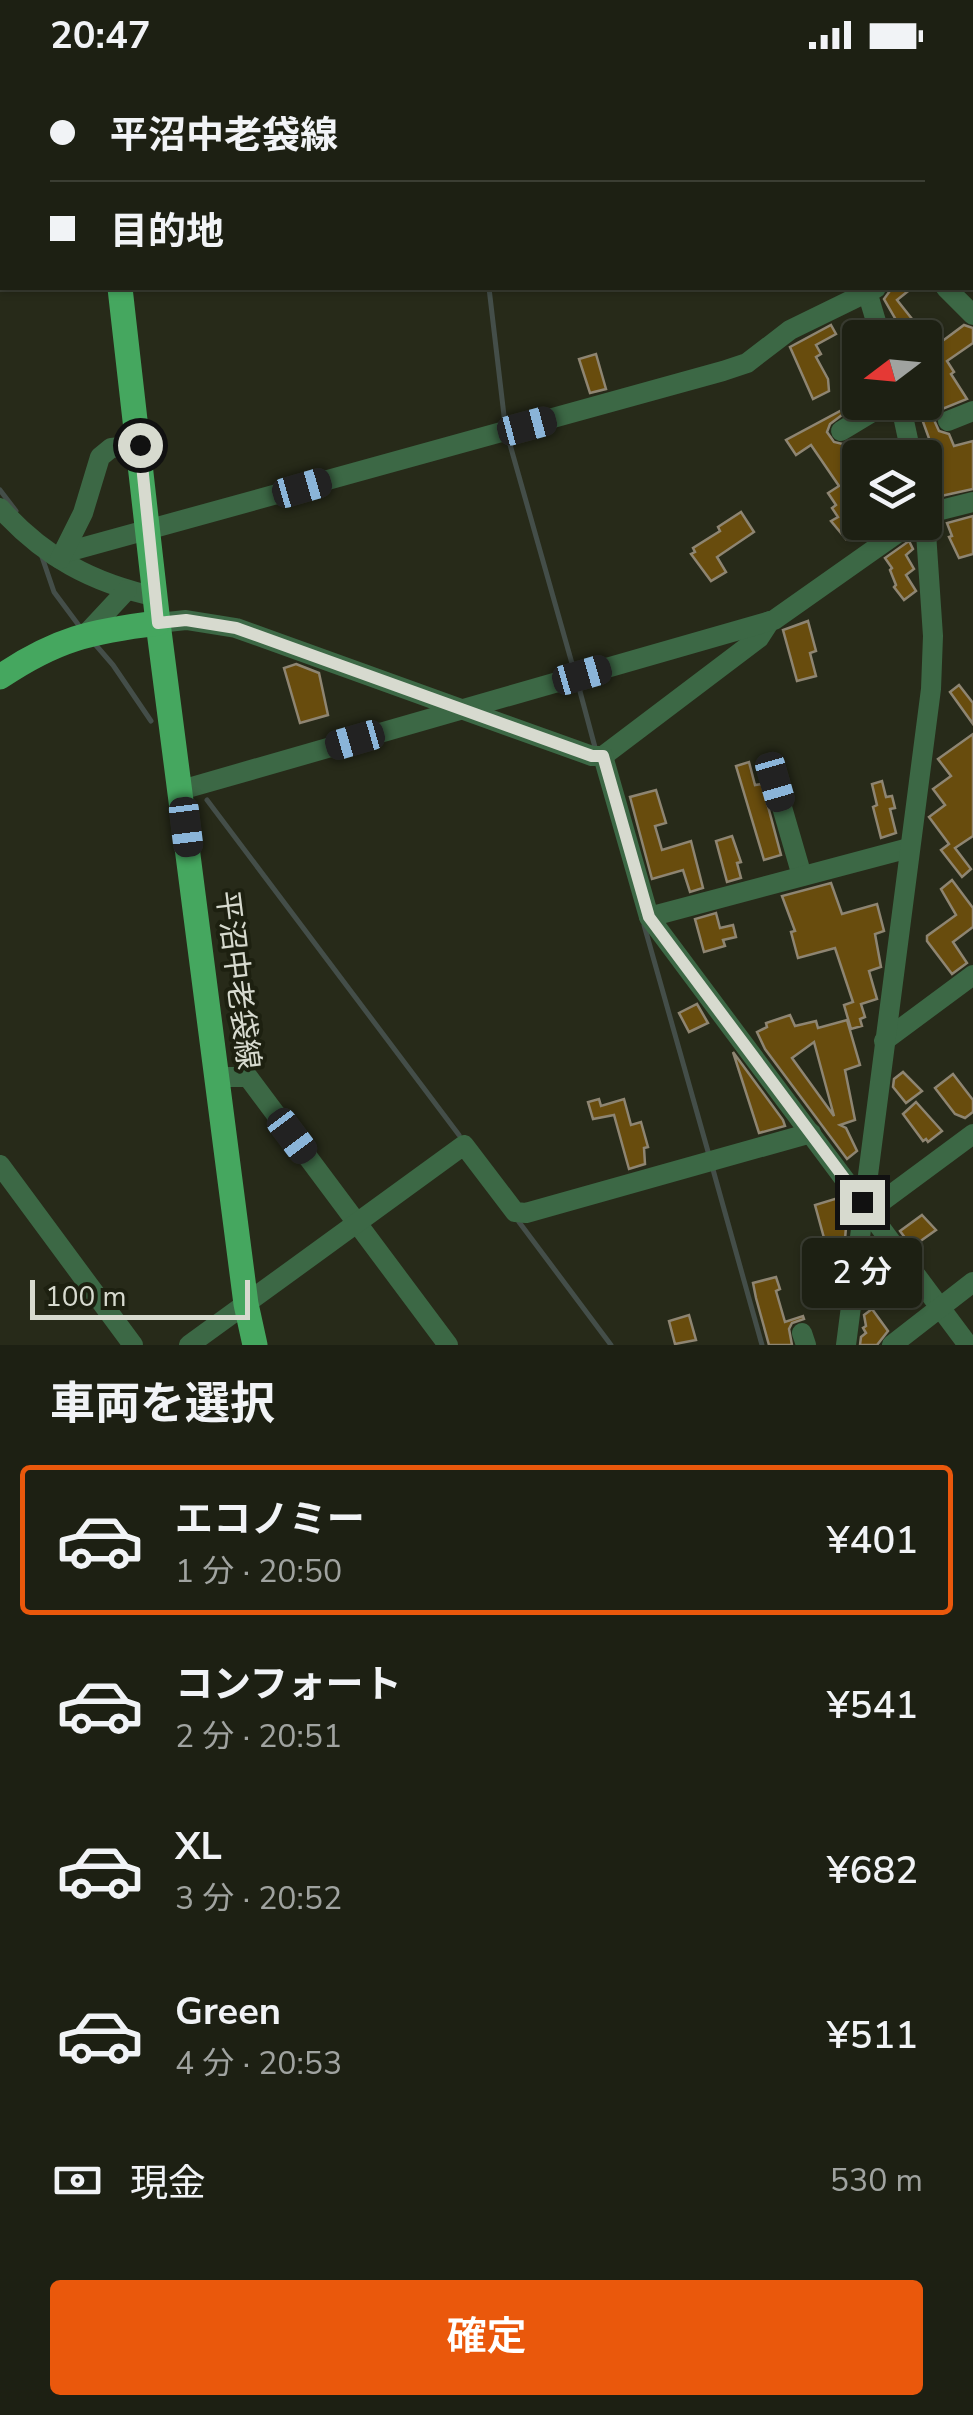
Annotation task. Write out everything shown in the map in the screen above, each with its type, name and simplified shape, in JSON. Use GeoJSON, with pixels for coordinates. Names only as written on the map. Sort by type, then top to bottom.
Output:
{"type":"FeatureCollection","features":[{"type":"Feature","properties":{"kind":"main road","name":"平沼中老袋線"},"geometry":{"type":"LineString","coordinates":[[120,290],[158,623],[246,1304],[255,1345]]}},
{"type":"Feature","properties":{"kind":"main road"},"geometry":{"type":"LineString","coordinates":[[0,677],[55,644],[86,634],[158,623]]}},
{"type":"Feature","properties":{"kind":"street"},"geometry":{"type":"LineString","coordinates":[[61,556],[723,371],[747,363],[790,330],[870,290],[876,320]]}},
{"type":"Feature","properties":{"kind":"street"},"geometry":{"type":"LineString","coordinates":[[948,290],[973,315]]}},
{"type":"Feature","properties":{"kind":"street"},"geometry":{"type":"LineString","coordinates":[[948,421],[973,411]]}},
{"type":"Feature","properties":{"kind":"street"},"geometry":{"type":"LineString","coordinates":[[841,430],[858,420]]}},
{"type":"Feature","properties":{"kind":"street"},"geometry":{"type":"LineString","coordinates":[[61,556],[83,513],[100,458],[110,448],[140,445]]}},
{"type":"Feature","properties":{"kind":"street"},"geometry":{"type":"LineString","coordinates":[[942,511],[973,502]]}},
{"type":"Feature","properties":{"kind":"street"},"geometry":{"type":"LineString","coordinates":[[0,508],[28,540],[127,590],[157,597]]}},
{"type":"Feature","properties":{"kind":"street"},"geometry":{"type":"LineString","coordinates":[[181,790],[770,621],[887,540]]}},
{"type":"Feature","properties":{"kind":"street"},"geometry":{"type":"LineString","coordinates":[[846,1345],[932,661],[926,540]]}},
{"type":"Feature","properties":{"kind":"street"},"geometry":{"type":"LineString","coordinates":[[86,634],[127,590]]}},
{"type":"Feature","properties":{"kind":"street"},"geometry":{"type":"LineString","coordinates":[[158,623],[199,620],[236,628],[460,710],[592,756],[603,756],[759,638],[770,621]]}},
{"type":"Feature","properties":{"kind":"street"},"geometry":{"type":"LineString","coordinates":[[603,756],[649,917],[968,1345]]}},
{"type":"Feature","properties":{"kind":"street"},"geometry":{"type":"LineString","coordinates":[[775,782],[802,876]]}},
{"type":"Feature","properties":{"kind":"street"},"geometry":{"type":"LineString","coordinates":[[649,917],[910,848]]}},
{"type":"Feature","properties":{"kind":"street"},"geometry":{"type":"LineString","coordinates":[[884,1041],[973,976]]}},
{"type":"Feature","properties":{"kind":"street"},"geometry":{"type":"LineString","coordinates":[[218,1077],[248,1077],[448,1345]]}},
{"type":"Feature","properties":{"kind":"street"},"geometry":{"type":"LineString","coordinates":[[189,1345],[464,1146],[515,1212],[526,1213],[811,1133]]}},
{"type":"Feature","properties":{"kind":"street"},"geometry":{"type":"LineString","coordinates":[[866,1206],[973,1134]]}},
{"type":"Feature","properties":{"kind":"street"},"geometry":{"type":"LineString","coordinates":[[0,1165],[133,1345]]}},
{"type":"Feature","properties":{"kind":"street"},"geometry":{"type":"LineString","coordinates":[[892,1345],[973,1282]]}},
{"type":"Feature","properties":{"kind":"building"},"geometry":{"type":"Polygon","coordinates":[[[891,290],[910,290],[897,300],[913,320],[896,320],[884,299],[891,290]]]}},
{"type":"Feature","properties":{"kind":"building"},"geometry":{"type":"Polygon","coordinates":[[[831,325],[836,334],[816,345],[821,354],[816,357],[828,379],[829,391],[813,399],[790,347],[831,325]]]}},
{"type":"Feature","properties":{"kind":"building"},"geometry":{"type":"Polygon","coordinates":[[[964,325],[973,328],[973,343],[947,361],[967,399],[942,409],[942,341],[964,325]]]}},
{"type":"Feature","properties":{"kind":"building"},"geometry":{"type":"Polygon","coordinates":[[[596,354],[606,389],[590,393],[579,359],[596,354]]]}},
{"type":"Feature","properties":{"kind":"building"},"geometry":{"type":"Polygon","coordinates":[[[842,410],[827,432],[834,442],[842,444],[842,534],[831,521],[838,517],[828,493],[839,486],[811,445],[796,455],[786,440],[842,410]]]}},
{"type":"Feature","properties":{"kind":"building"},"geometry":{"type":"Polygon","coordinates":[[[922,420],[934,420],[939,431],[949,434],[954,446],[973,441],[973,489],[942,496],[942,440],[930,440],[922,420]]]}},
{"type":"Feature","properties":{"kind":"building"},"geometry":{"type":"Polygon","coordinates":[[[741,512],[754,532],[717,557],[726,572],[711,581],[691,554],[695,552],[693,548],[741,512]]]}},
{"type":"Feature","properties":{"kind":"building"},"geometry":{"type":"Polygon","coordinates":[[[973,516],[973,554],[959,558],[947,523],[973,516]]]}},
{"type":"Feature","properties":{"kind":"building"},"geometry":{"type":"Polygon","coordinates":[[[909,541],[913,549],[906,555],[914,569],[906,575],[916,591],[904,600],[894,587],[892,568],[885,558],[909,541]]]}},
{"type":"Feature","properties":{"kind":"building"},"geometry":{"type":"Polygon","coordinates":[[[808,621],[816,651],[810,653],[816,676],[797,681],[783,630],[808,621]]]}},
{"type":"Feature","properties":{"kind":"building"},"geometry":{"type":"Polygon","coordinates":[[[296,664],[319,673],[328,715],[300,723],[284,668],[296,664]]]}},
{"type":"Feature","properties":{"kind":"building"},"geometry":{"type":"Polygon","coordinates":[[[959,685],[973,703],[973,724],[950,692],[959,685]]]}},
{"type":"Feature","properties":{"kind":"building"},"geometry":{"type":"Polygon","coordinates":[[[973,734],[973,836],[955,848],[971,869],[962,877],[941,850],[949,844],[929,817],[945,805],[933,789],[951,776],[938,759],[973,734]]]}},
{"type":"Feature","properties":{"kind":"building"},"geometry":{"type":"Polygon","coordinates":[[[749,762],[755,785],[762,784],[781,855],[764,860],[736,766],[749,762]]]}},
{"type":"Feature","properties":{"kind":"building"},"geometry":{"type":"Polygon","coordinates":[[[882,781],[886,797],[892,796],[895,808],[890,809],[896,833],[881,838],[872,784],[882,781]]]}},
{"type":"Feature","properties":{"kind":"building"},"geometry":{"type":"Polygon","coordinates":[[[656,790],[666,823],[655,826],[662,850],[691,841],[703,888],[690,892],[683,870],[652,879],[630,797],[656,790]]]}},
{"type":"Feature","properties":{"kind":"building"},"geometry":{"type":"Polygon","coordinates":[[[732,836],[741,862],[737,863],[741,878],[727,882],[716,841],[732,836]]]}},
{"type":"Feature","properties":{"kind":"building"},"geometry":{"type":"Polygon","coordinates":[[[952,880],[973,908],[973,927],[953,942],[967,963],[952,974],[927,936],[956,915],[941,889],[952,880]]]}},
{"type":"Feature","properties":{"kind":"building"},"geometry":{"type":"Polygon","coordinates":[[[831,883],[842,914],[877,904],[884,931],[875,934],[881,967],[869,971],[877,999],[861,1004],[865,1017],[860,1019],[862,1026],[851,1029],[844,1005],[853,1002],[835,948],[798,958],[791,932],[795,931],[782,896],[831,883]]]}},
{"type":"Feature","properties":{"kind":"building"},"geometry":{"type":"Polygon","coordinates":[[[716,913],[720,928],[733,925],[736,937],[723,940],[725,946],[704,952],[695,919],[716,913]]]}},
{"type":"Feature","properties":{"kind":"building"},"geometry":{"type":"Polygon","coordinates":[[[697,1004],[708,1023],[689,1032],[679,1013],[697,1004]]]}},
{"type":"Feature","properties":{"kind":"building"},"geometry":{"type":"Polygon","coordinates":[[[790,1015],[795,1026],[816,1021],[818,1028],[847,1020],[860,1065],[845,1070],[855,1120],[840,1125],[846,1128],[857,1151],[847,1159],[765,1049],[757,1032],[767,1027],[766,1023],[790,1015]],[[814,1042],[792,1058],[834,1116],[814,1042]]]}},
{"type":"Feature","properties":{"kind":"building"},"geometry":{"type":"Polygon","coordinates":[[[733,1052],[783,1120],[785,1126],[759,1133],[733,1052]]]}},
{"type":"Feature","properties":{"kind":"building"},"geometry":{"type":"Polygon","coordinates":[[[903,1072],[922,1091],[906,1103],[893,1087],[894,1079],[903,1072]]]}},
{"type":"Feature","properties":{"kind":"building"},"geometry":{"type":"Polygon","coordinates":[[[953,1074],[973,1100],[973,1112],[965,1118],[955,1114],[935,1088],[953,1074]]]}},
{"type":"Feature","properties":{"kind":"building"},"geometry":{"type":"Polygon","coordinates":[[[599,1099],[601,1106],[624,1099],[631,1125],[641,1122],[648,1147],[644,1148],[645,1164],[629,1169],[614,1115],[593,1119],[588,1102],[599,1099]]]}},
{"type":"Feature","properties":{"kind":"building"},"geometry":{"type":"Polygon","coordinates":[[[916,1102],[942,1131],[928,1142],[923,1141],[903,1114],[916,1102]]]}},
{"type":"Feature","properties":{"kind":"building"},"geometry":{"type":"Polygon","coordinates":[[[838,1198],[846,1227],[844,1252],[829,1256],[815,1205],[838,1198]]]}},
{"type":"Feature","properties":{"kind":"building"},"geometry":{"type":"Polygon","coordinates":[[[922,1215],[936,1230],[912,1247],[900,1231],[922,1215]]]}},
{"type":"Feature","properties":{"kind":"building"},"geometry":{"type":"Polygon","coordinates":[[[776,1277],[785,1322],[803,1316],[804,1319],[792,1323],[789,1329],[792,1345],[769,1345],[756,1298],[753,1283],[776,1277]]]}},
{"type":"Feature","properties":{"kind":"building"},"geometry":{"type":"Polygon","coordinates":[[[872,1309],[888,1331],[877,1345],[860,1345],[866,1333],[864,1315],[872,1309]]]}},
{"type":"Feature","properties":{"kind":"building"},"geometry":{"type":"Polygon","coordinates":[[[689,1315],[696,1340],[675,1344],[669,1321],[689,1315]]]}},
{"type":"Feature","properties":{"kind":"waterway"},"geometry":{"type":"LineString","coordinates":[[489,290],[505,424]]}},
{"type":"Feature","properties":{"kind":"waterway"},"geometry":{"type":"LineString","coordinates":[[507,434],[575,674]]}},
{"type":"Feature","properties":{"kind":"waterway"},"geometry":{"type":"LineString","coordinates":[[0,490],[16,511]]}},
{"type":"Feature","properties":{"kind":"waterway"},"geometry":{"type":"LineString","coordinates":[[41,554],[54,592],[80,627]]}},
{"type":"Feature","properties":{"kind":"waterway"},"geometry":{"type":"LineString","coordinates":[[94,643],[151,721]]}},
{"type":"Feature","properties":{"kind":"waterway"},"geometry":{"type":"LineString","coordinates":[[578,684],[596,751]]}},
{"type":"Feature","properties":{"kind":"waterway"},"geometry":{"type":"LineString","coordinates":[[207,800],[459,1135]]}},
{"type":"Feature","properties":{"kind":"waterway"},"geometry":{"type":"LineString","coordinates":[[644,925],[709,1155]]}},
{"type":"Feature","properties":{"kind":"waterway"},"geometry":{"type":"LineString","coordinates":[[712,1166],[762,1345]]}},
{"type":"Feature","properties":{"kind":"waterway"},"geometry":{"type":"LineString","coordinates":[[519,1222],[611,1345]]}},
{"type":"Feature","properties":{"kind":"route"},"geometry":{"type":"LineString","coordinates":[[140,445],[158,623],[186,620],[236,628],[592,756],[603,756],[649,917],[862,1202]]}}]}
